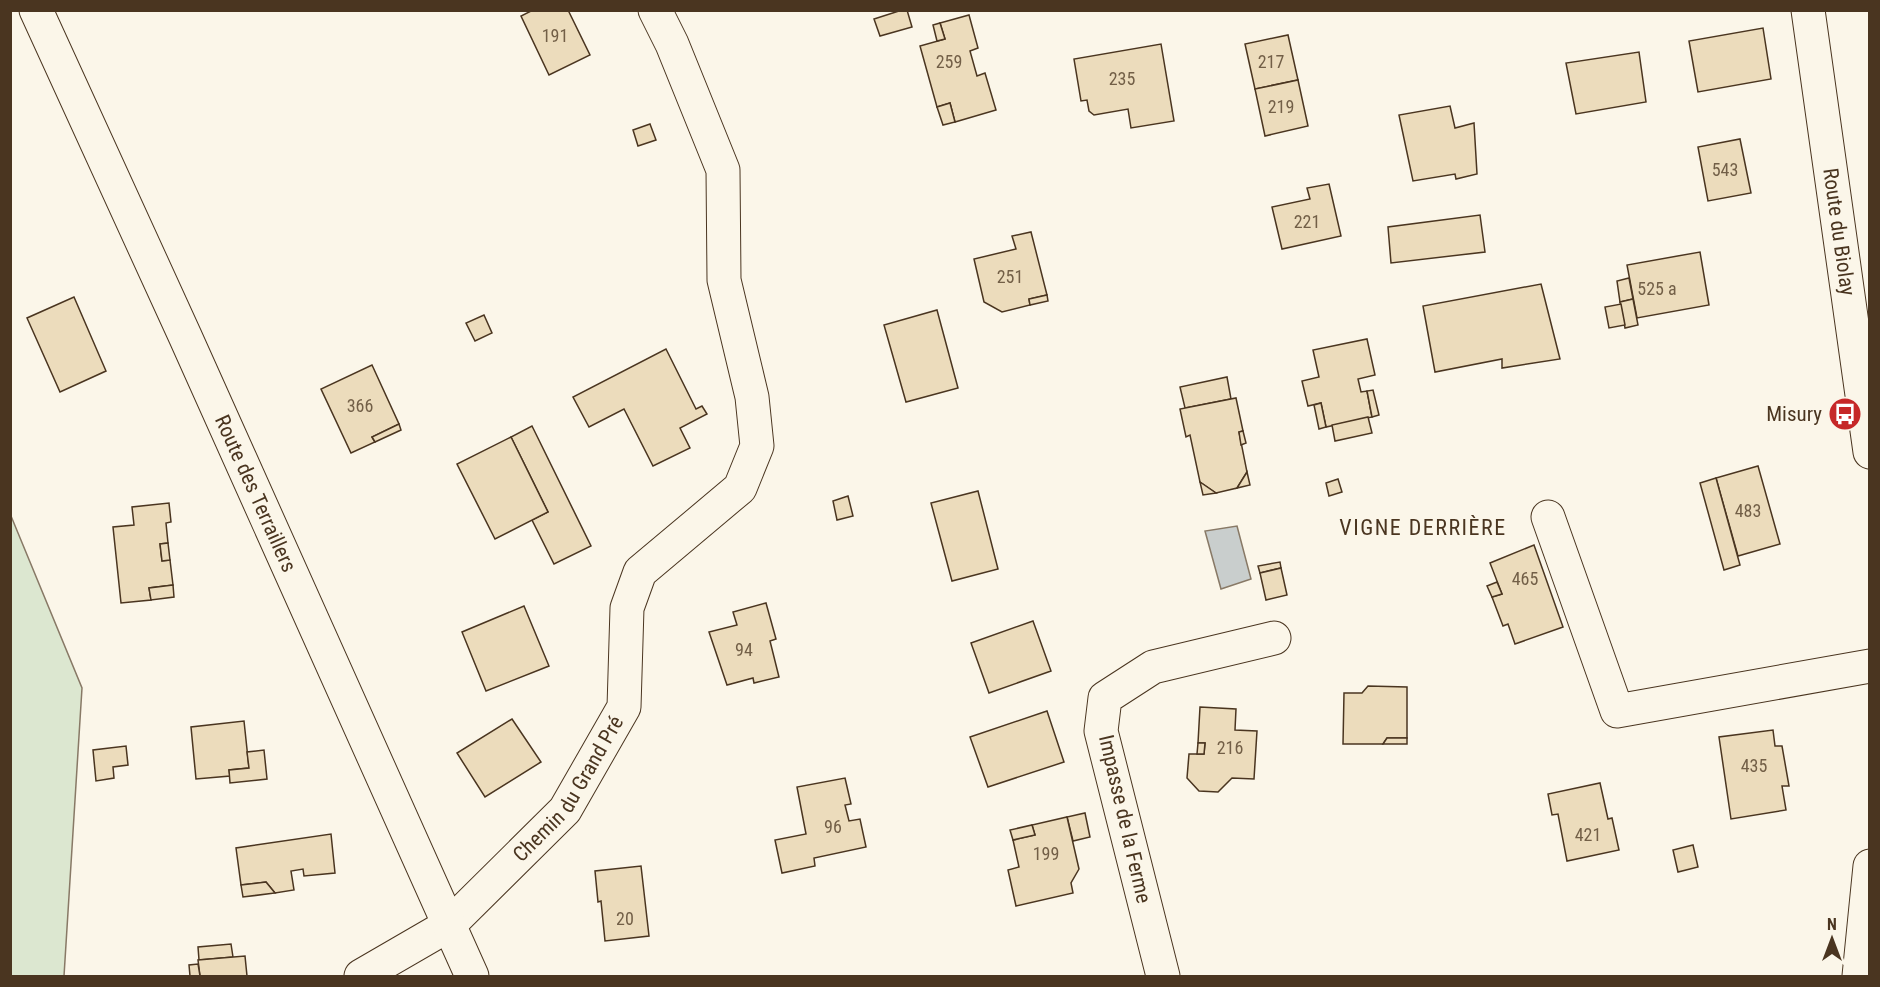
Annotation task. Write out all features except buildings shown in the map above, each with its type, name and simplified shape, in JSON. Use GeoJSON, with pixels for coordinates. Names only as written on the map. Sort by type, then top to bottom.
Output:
{"type":"FeatureCollection","features":[{"type":"Feature","properties":{"kind":"street","name":"Route des Terraillers"},"geometry":{"type":"LineString","coordinates":[[36,10],[186,336],[472,976]]}},
{"type":"Feature","properties":{"kind":"street","name":"Chemin du Grand Pré"},"geometry":{"type":"LineString","coordinates":[[361,976],[449,925],[565,810],[624,707],[627,608],[640,572],[740,488],[757,446],[752,397],[724,280],[723,170],[672,44],[655,10]]}},
{"type":"Feature","properties":{"kind":"street","name":"Route du Biolay"},"geometry":{"type":"LineString","coordinates":[[1808,10],[1869,452]]}},
{"type":"Feature","properties":{"kind":"street"},"geometry":{"type":"LineString","coordinates":[[1548,517],[1617,711],[1869,666]]}},
{"type":"Feature","properties":{"kind":"street","name":"Impasse de la Ferme"},"geometry":{"type":"LineString","coordinates":[[1163,976],[1101,731],[1105,698],[1153,667],[1274,639]]}},
{"type":"Feature","properties":{"kind":"street"},"geometry":{"type":"LineString","coordinates":[[1859,976],[1869,866]]}},
{"type":"Feature","properties":{"kind":"green space"},"geometry":{"type":"Polygon","coordinates":[[[11,516],[82,688],[64,976],[11,976],[11,516]]]}},
{"type":"Feature","properties":{"kind":"shaded area"},"geometry":{"type":"Polygon","coordinates":[[[1237,526],[1251,579],[1221,589],[1205,531],[1237,526]]]}},
{"type":"Feature","properties":{"kind":"place","name":"Misury"},"geometry":{"type":"Point","coordinates":[1845,414]}},
{"type":"Feature","properties":{"kind":"district","name":"VIGNE DERRIÈRE"},"geometry":{"type":"Point","coordinates":[1423,527]}}]}
